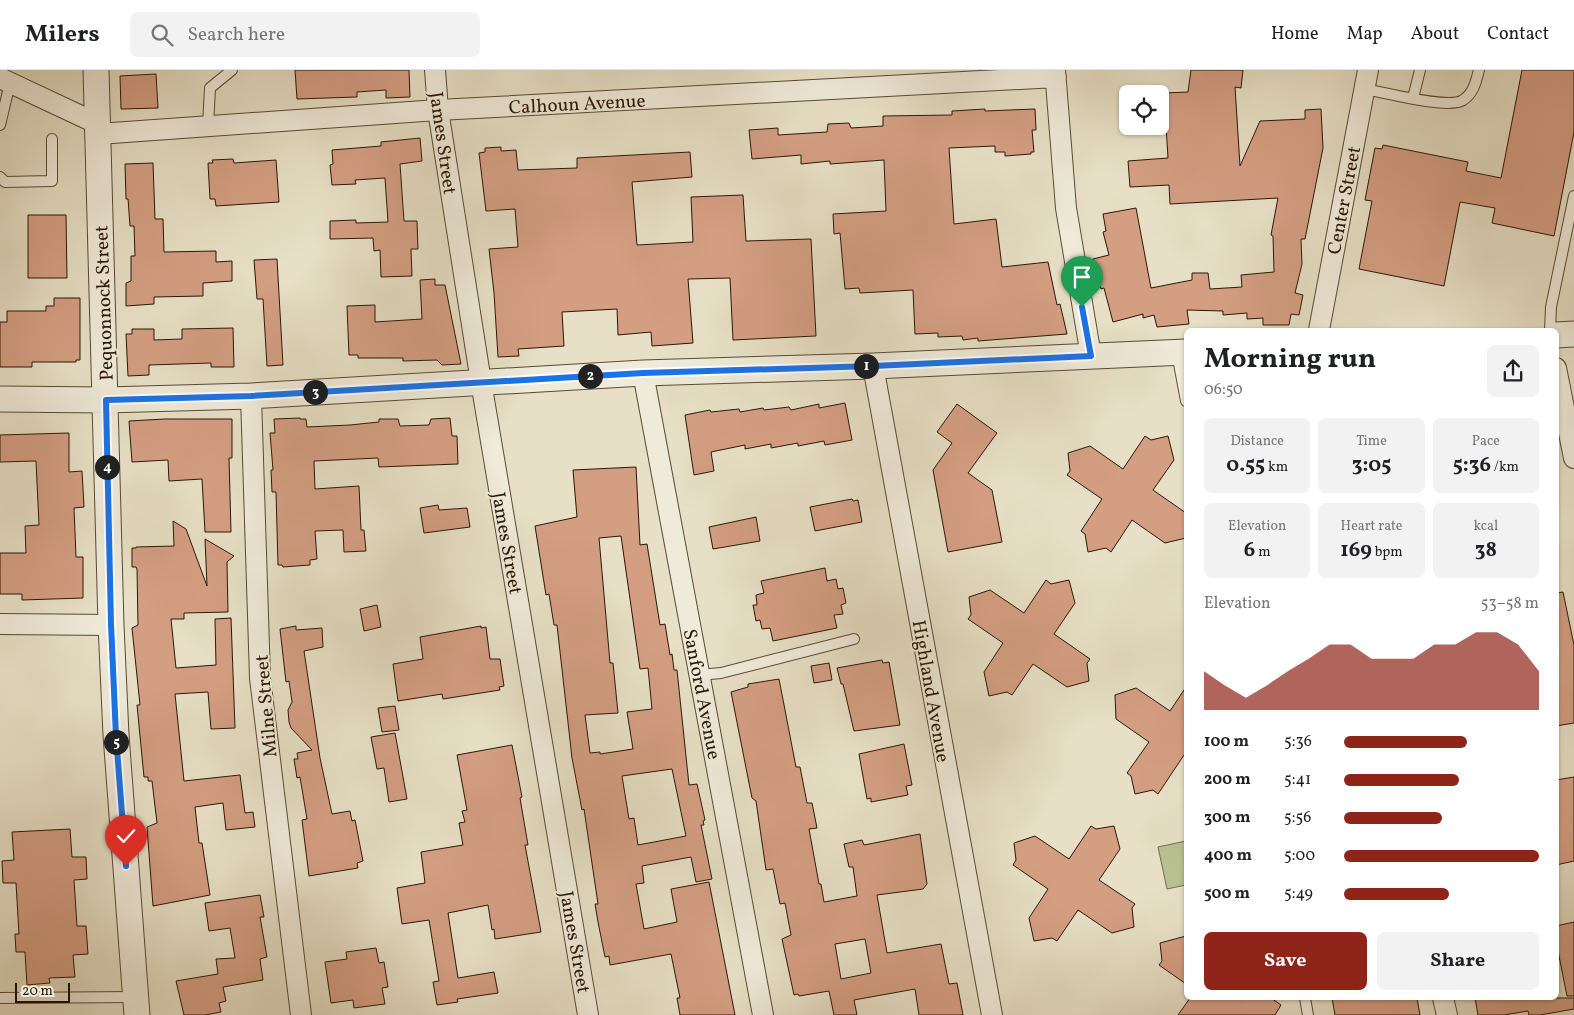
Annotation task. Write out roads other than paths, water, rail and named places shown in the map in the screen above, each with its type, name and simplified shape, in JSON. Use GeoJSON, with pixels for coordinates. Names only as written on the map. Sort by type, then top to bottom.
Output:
{"type":"FeatureCollection","features":[{"type":"Feature","properties":{"kind":"street","name":"Pequonnock Street"},"geometry":{"type":"LineString","coordinates":[[96,70],[111,624],[116,736],[136,1006]]}},
{"type":"Feature","properties":{"kind":"street","name":"James Street"},"geometry":{"type":"LineString","coordinates":[[435,70],[438,110],[481,382],[588,1015]]}},
{"type":"Feature","properties":{"kind":"street"},"geometry":{"type":"LineString","coordinates":[[1055,74],[1066,208],[1091,356]]}},
{"type":"Feature","properties":{"kind":"street","name":"Calhoun Avenue"},"geometry":{"type":"LineString","coordinates":[[98,129],[208,126],[438,110],[1055,74]]}},
{"type":"Feature","properties":{"kind":"street","name":"Center Street"},"geometry":{"type":"LineString","coordinates":[[1318,328],[1366,79]]}},
{"type":"Feature","properties":{"kind":"street"},"geometry":{"type":"LineString","coordinates":[[5,81],[98,129]]}},
{"type":"Feature","properties":{"kind":"street"},"geometry":{"type":"LineString","coordinates":[[1559,335],[1574,334]]}},
{"type":"Feature","properties":{"kind":"street"},"geometry":{"type":"LineString","coordinates":[[0,398],[106,400],[251,396],[643,373],[873,366],[1182,353]]}},
{"type":"Feature","properties":{"kind":"street","name":"Highland Avenue"},"geometry":{"type":"LineString","coordinates":[[873,366],[992,1015]]}},
{"type":"Feature","properties":{"kind":"street","name":"Sanford Avenue"},"geometry":{"type":"LineString","coordinates":[[643,373],[763,1015]]}},
{"type":"Feature","properties":{"kind":"street"},"geometry":{"type":"LineString","coordinates":[[1559,383],[1574,458]]}},
{"type":"Feature","properties":{"kind":"street","name":"Milne Street"},"geometry":{"type":"LineString","coordinates":[[251,396],[260,678],[301,1015]]}},
{"type":"Feature","properties":{"kind":"street"},"geometry":{"type":"LineString","coordinates":[[0,624],[111,624]]}},
{"type":"Feature","properties":{"kind":"street"},"geometry":{"type":"LineString","coordinates":[[1443,1000],[1447,1015]]}},
{"type":"Feature","properties":{"kind":"lane"},"geometry":{"type":"LineString","coordinates":[[208,126],[210,88],[232,70]]}},
{"type":"Feature","properties":{"kind":"lane"},"geometry":{"type":"LineString","coordinates":[[1414,98],[1420,70]]}},
{"type":"Feature","properties":{"kind":"lane"},"geometry":{"type":"LineString","coordinates":[[1366,79],[1414,98],[1439,104],[1454,104],[1463,100],[1474,88],[1479,70]]}},
{"type":"Feature","properties":{"kind":"lane"},"geometry":{"type":"LineString","coordinates":[[0,126],[5,81]]}},
{"type":"Feature","properties":{"kind":"lane"},"geometry":{"type":"LineString","coordinates":[[0,177],[5,182],[52,181],[52,139]]}},
{"type":"Feature","properties":{"kind":"lane"},"geometry":{"type":"LineString","coordinates":[[1550,328],[1551,307],[1574,196]]}},
{"type":"Feature","properties":{"kind":"lane"},"geometry":{"type":"LineString","coordinates":[[1182,353],[1184,377]]}},
{"type":"Feature","properties":{"kind":"lane"},"geometry":{"type":"LineString","coordinates":[[700,675],[721,673],[854,640]]}},
{"type":"Feature","properties":{"kind":"lane"},"geometry":{"type":"LineString","coordinates":[[0,998],[136,1006]]}},
{"type":"Feature","properties":{"kind":"lane"},"geometry":{"type":"LineString","coordinates":[[1304,1000],[1308,1015]]}}]}
